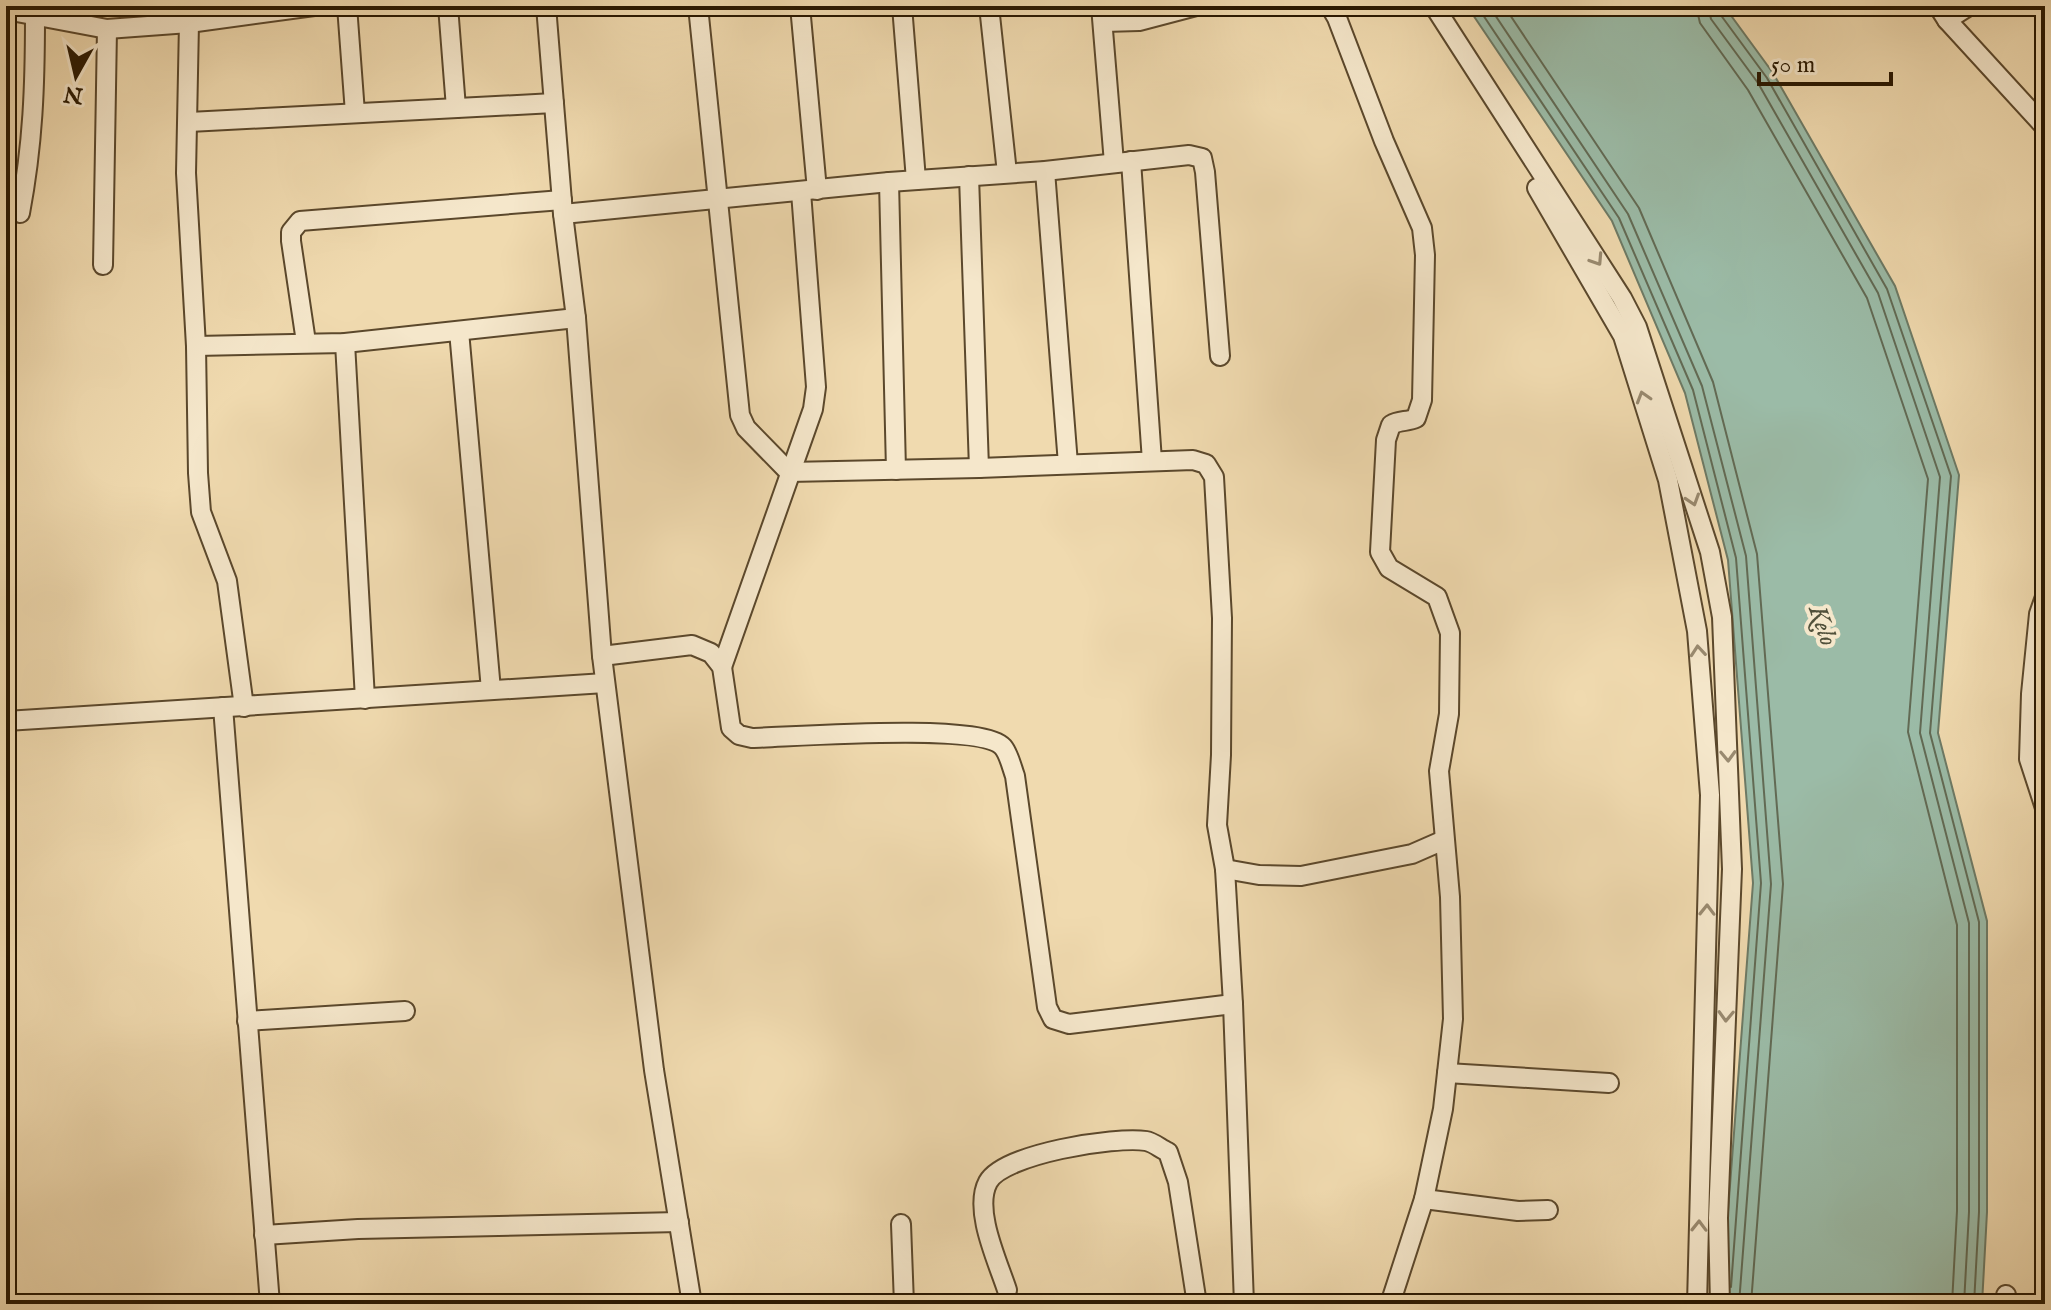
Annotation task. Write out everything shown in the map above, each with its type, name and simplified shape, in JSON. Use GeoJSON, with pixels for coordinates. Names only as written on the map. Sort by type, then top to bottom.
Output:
{"type":"FeatureCollection","features":[{"type":"Feature","properties":{"kind":"street"},"geometry":{"type":"LineString","coordinates":[[6,10],[107,29],[189,23],[267,9],[314,6]]}},
{"type":"Feature","properties":{"kind":"street"},"geometry":{"type":"LineString","coordinates":[[347,6],[355,113]]}},
{"type":"Feature","properties":{"kind":"street"},"geometry":{"type":"LineString","coordinates":[[448,6],[456,108]]}},
{"type":"Feature","properties":{"kind":"street"},"geometry":{"type":"LineString","coordinates":[[546,6],[562,207],[576,318],[605,683],[654,1070],[692,1304]]}},
{"type":"Feature","properties":{"kind":"street"},"geometry":{"type":"LineString","coordinates":[[800,6],[816,387],[813,409],[722,667],[731,728],[739,735],[752,738],[942,733],[985,737],[1003,747],[1015,776],[1047,1007],[1053,1019],[1069,1024],[1233,1004]]}},
{"type":"Feature","properties":{"kind":"street"},"geometry":{"type":"LineString","coordinates":[[902,6],[916,180]]}},
{"type":"Feature","properties":{"kind":"street"},"geometry":{"type":"LineString","coordinates":[[989,6],[1007,173]]}},
{"type":"Feature","properties":{"kind":"street"},"geometry":{"type":"LineString","coordinates":[[1152,461],[1122,162],[1102,14],[1139,21],[1196,6]]}},
{"type":"Feature","properties":{"kind":"street"},"geometry":{"type":"LineString","coordinates":[[1330,6],[1422,228],[1425,255],[1422,400],[1416,418],[1399,420],[1391,425],[1386,440],[1378,545],[1389,568],[1437,597],[1450,633],[1449,714],[1439,771],[1450,897],[1453,1019],[1443,1109],[1424,1199],[1390,1304]]}},
{"type":"Feature","properties":{"kind":"street"},"geometry":{"type":"LineString","coordinates":[[1420,6],[1494,115],[1623,336],[1668,480],[1697,631],[1710,795],[1697,1304]]}},
{"type":"Feature","properties":{"kind":"street"},"geometry":{"type":"LineString","coordinates":[[1434,6],[1622,298],[1637,327],[1710,552],[1722,617],[1732,869],[1718,1218],[1720,1304]]}},
{"type":"Feature","properties":{"kind":"street"},"geometry":{"type":"LineString","coordinates":[[1969,6],[1943,13],[2045,127]]}},
{"type":"Feature","properties":{"kind":"street"},"geometry":{"type":"LineString","coordinates":[[20,213],[32,142],[35,16]]}},
{"type":"Feature","properties":{"kind":"street"},"geometry":{"type":"LineString","coordinates":[[699,16],[740,415],[746,428],[789,472],[1193,460],[1206,464],[1214,477],[1222,618],[1217,825],[1225,869],[1233,1004],[1244,1304]]}},
{"type":"Feature","properties":{"kind":"street"},"geometry":{"type":"LineString","coordinates":[[189,23],[186,173],[201,512],[227,581],[244,707]]}},
{"type":"Feature","properties":{"kind":"street"},"geometry":{"type":"LineString","coordinates":[[103,265],[107,29]]}},
{"type":"Feature","properties":{"kind":"street"},"geometry":{"type":"LineString","coordinates":[[189,122],[554,103]]}},
{"type":"Feature","properties":{"kind":"street"},"geometry":{"type":"LineString","coordinates":[[306,342],[291,241],[291,232],[300,221],[718,199],[1045,171],[1189,155],[1202,158],[1220,356]]}},
{"type":"Feature","properties":{"kind":"street"},"geometry":{"type":"LineString","coordinates":[[1045,171],[1068,464]]}},
{"type":"Feature","properties":{"kind":"street"},"geometry":{"type":"LineString","coordinates":[[969,176],[979,468]]}},
{"type":"Feature","properties":{"kind":"street"},"geometry":{"type":"LineString","coordinates":[[889,182],[896,470]]}},
{"type":"Feature","properties":{"kind":"street"},"geometry":{"type":"LineString","coordinates":[[196,346],[345,343],[576,318]]}},
{"type":"Feature","properties":{"kind":"street"},"geometry":{"type":"LineString","coordinates":[[459,331],[491,690]]}},
{"type":"Feature","properties":{"kind":"street"},"geometry":{"type":"LineString","coordinates":[[345,343],[365,699]]}},
{"type":"Feature","properties":{"kind":"street"},"geometry":{"type":"LineString","coordinates":[[2045,597],[2039,614],[2031,694],[2029,759],[2045,808]]}},
{"type":"Feature","properties":{"kind":"street"},"geometry":{"type":"LineString","coordinates":[[602,656],[692,645],[711,653],[722,667]]}},
{"type":"Feature","properties":{"kind":"street"},"geometry":{"type":"LineString","coordinates":[[6,721],[605,683]]}},
{"type":"Feature","properties":{"kind":"street"},"geometry":{"type":"LineString","coordinates":[[223,707],[270,1304]]}},
{"type":"Feature","properties":{"kind":"street"},"geometry":{"type":"LineString","coordinates":[[1225,869],[1259,875],[1301,876],[1412,854],[1444,840]]}},
{"type":"Feature","properties":{"kind":"street"},"geometry":{"type":"LineString","coordinates":[[247,1021],[405,1011]]}},
{"type":"Feature","properties":{"kind":"street"},"geometry":{"type":"LineString","coordinates":[[1447,1073],[1609,1083]]}},
{"type":"Feature","properties":{"kind":"street"},"geometry":{"type":"LineString","coordinates":[[1007,1290],[982,1213],[987,1183],[1002,1167],[1071,1145],[1147,1141],[1168,1152],[1178,1182],[1197,1304]]}},
{"type":"Feature","properties":{"kind":"street"},"geometry":{"type":"LineString","coordinates":[[1424,1199],[1518,1211],[1548,1210]]}},
{"type":"Feature","properties":{"kind":"street"},"geometry":{"type":"LineString","coordinates":[[264,1235],[358,1229],[679,1222]]}},
{"type":"Feature","properties":{"kind":"street"},"geometry":{"type":"LineString","coordinates":[[901,1224],[904,1304]]}},
{"type":"Feature","properties":{"kind":"water","name":"Kelo"},"geometry":{"type":"Polygon","coordinates":[[[1467,6],[1724,6],[1773,73],[1895,286],[1959,475],[1938,733],[1987,921],[1987,1212],[1982,1304],[1721,1304],[1753,883],[1728,560],[1685,393],[1612,221],[1467,6]]]}}]}
